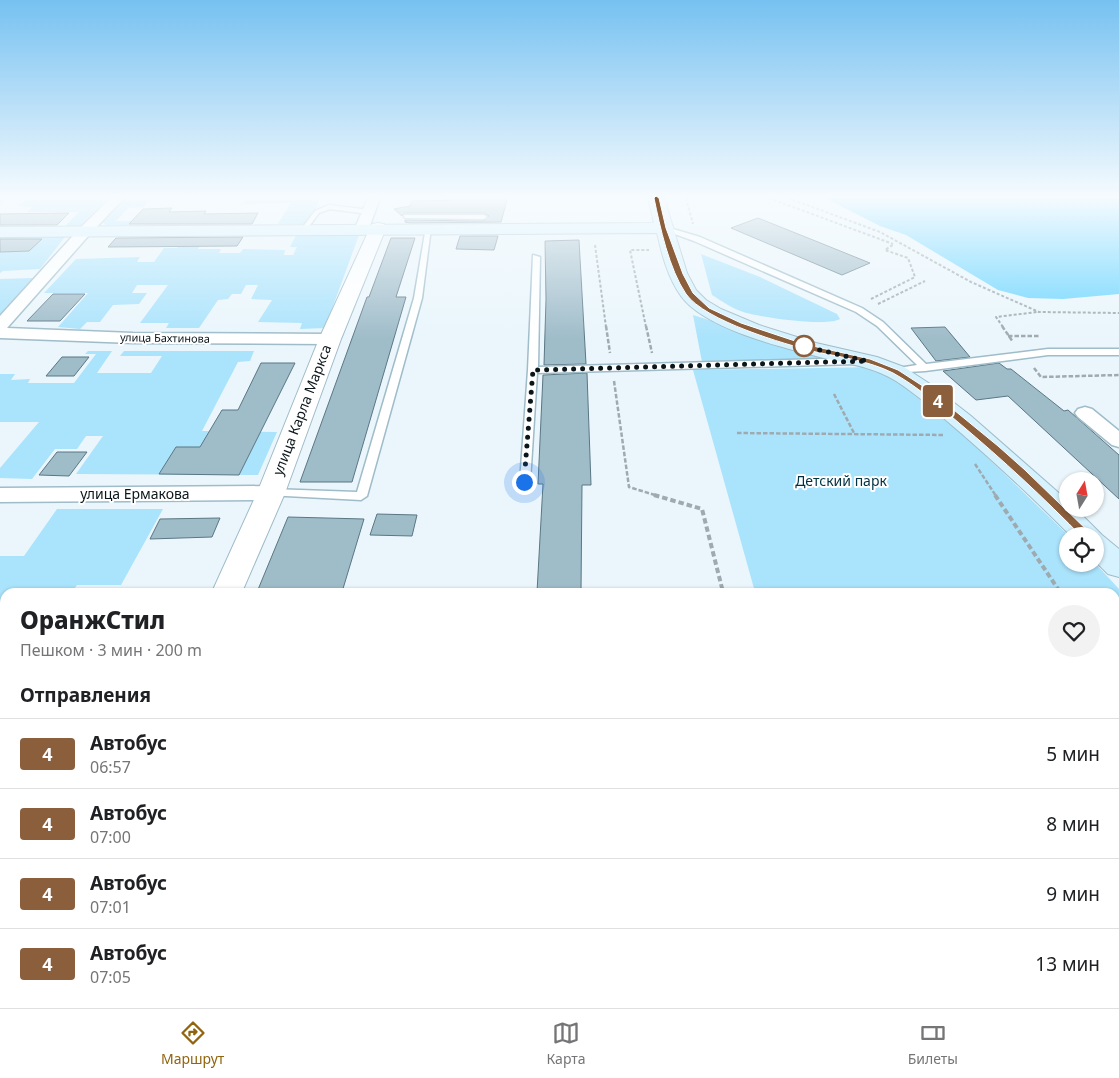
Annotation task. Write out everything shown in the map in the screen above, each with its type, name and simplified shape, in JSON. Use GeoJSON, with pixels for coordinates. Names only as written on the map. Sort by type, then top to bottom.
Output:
{"type":"FeatureCollection","features":[{"type":"Feature","properties":{"kind":"main road"},"geometry":{"type":"LineString","coordinates":[[670,245],[680,274],[690,294],[707,309],[739,324],[802,346],[867,361],[895,371],[929,394],[981,437],[1022,472],[1079,527]]}},
{"type":"Feature","properties":{"kind":"main road"},"geometry":{"type":"LineString","coordinates":[[1104,553],[1119,567]]}},
{"type":"Feature","properties":{"kind":"street"},"geometry":{"type":"LineString","coordinates":[[0,326],[72,245]]}},
{"type":"Feature","properties":{"kind":"street","name":"улица Карла Маркса"},"geometry":{"type":"LineString","coordinates":[[229,588],[271,493],[330,339],[362,245]]}},
{"type":"Feature","properties":{"kind":"street","name":"улица Бахтинова"},"geometry":{"type":"LineString","coordinates":[[0,333],[133,338],[330,339]]}},
{"type":"Feature","properties":{"kind":"street"},"geometry":{"type":"LineString","coordinates":[[1085,413],[1119,441]]}},
{"type":"Feature","properties":{"kind":"street","name":"улица Ермакова"},"geometry":{"type":"LineString","coordinates":[[0,495],[271,493]]}},
{"type":"Feature","properties":{"kind":"lane"},"geometry":{"type":"LineString","coordinates":[[271,493],[361,496],[418,298],[426,245]]}},
{"type":"Feature","properties":{"kind":"lane"},"geometry":{"type":"LineString","coordinates":[[711,245],[859,310],[880,324],[925,368]]}},
{"type":"Feature","properties":{"kind":"lane"},"geometry":{"type":"LineString","coordinates":[[524,482],[533,370],[536,257]]}},
{"type":"Feature","properties":{"kind":"lane"},"geometry":{"type":"LineString","coordinates":[[895,371],[1048,352],[1119,352]]}},
{"type":"Feature","properties":{"kind":"lane"},"geometry":{"type":"LineString","coordinates":[[533,370],[867,361]]}},
{"type":"Feature","properties":{"kind":"path"},"geometry":{"type":"LineString","coordinates":[[595,245],[629,487],[702,508],[722,588]]}},
{"type":"Feature","properties":{"kind":"path"},"geometry":{"type":"LineString","coordinates":[[859,310],[868,301],[915,277],[908,258],[885,250],[892,245]]}},
{"type":"Feature","properties":{"kind":"path"},"geometry":{"type":"LineString","coordinates":[[904,245],[971,282],[1039,312],[1119,313]]}},
{"type":"Feature","properties":{"kind":"path"},"geometry":{"type":"LineString","coordinates":[[859,310],[876,305],[924,282]]}},
{"type":"Feature","properties":{"kind":"path"},"geometry":{"type":"LineString","coordinates":[[891,289],[900,293]]}},
{"type":"Feature","properties":{"kind":"path"},"geometry":{"type":"LineString","coordinates":[[834,394],[854,433]]}},
{"type":"Feature","properties":{"kind":"path"},"geometry":{"type":"LineString","coordinates":[[736,433],[854,433],[981,437]]}},
{"type":"Feature","properties":{"kind":"path"},"geometry":{"type":"LineString","coordinates":[[970,457],[992,487],[1057,588]]}},
{"type":"Feature","properties":{"kind":"green space"},"geometry":{"type":"Polygon","coordinates":[[[0,245],[59,245],[40,269],[3,271],[0,273],[0,245]]]}},
{"type":"Feature","properties":{"kind":"green space"},"geometry":{"type":"Polygon","coordinates":[[[179,245],[201,245],[198,249],[221,249],[219,253],[240,253],[243,249],[285,250],[284,255],[293,255],[297,247],[290,247],[291,245],[355,245],[325,328],[300,329],[302,323],[258,322],[272,300],[251,299],[258,285],[246,285],[241,294],[232,294],[228,299],[218,300],[199,328],[166,328],[169,323],[140,323],[168,285],[137,285],[132,293],[147,293],[139,304],[113,305],[100,322],[87,322],[80,329],[58,327],[88,293],[44,293],[76,259],[140,257],[137,262],[154,262],[164,248],[177,248],[179,245]]]}},
{"type":"Feature","properties":{"kind":"green space"},"geometry":{"type":"Polygon","coordinates":[[[701,254],[760,277],[837,314],[840,319],[808,322],[777,319],[743,312],[734,308],[712,295],[701,254]]]}},
{"type":"Feature","properties":{"kind":"green space"},"geometry":{"type":"Polygon","coordinates":[[[33,278],[0,315],[0,279],[33,278]]]}},
{"type":"Feature","properties":{"kind":"green space"},"geometry":{"type":"Polygon","coordinates":[[[693,315],[830,358],[702,362],[693,315]]]}},
{"type":"Feature","properties":{"kind":"green space"},"geometry":{"type":"Polygon","coordinates":[[[88,351],[112,351],[97,373],[151,373],[162,356],[120,356],[124,351],[254,351],[250,361],[238,362],[202,431],[277,432],[258,475],[76,474],[103,436],[86,436],[77,449],[55,449],[32,479],[0,478],[0,468],[39,422],[0,422],[0,374],[15,374],[11,380],[30,379],[28,383],[74,383],[96,354],[85,354],[88,351]]]}},
{"type":"Feature","properties":{"kind":"green space","name":"Детский парк"},"geometry":{"type":"Polygon","coordinates":[[[879,367],[965,436],[1060,527],[1059,572],[1103,572],[1118,588],[754,588],[693,370],[879,367]]]}},
{"type":"Feature","properties":{"kind":"green space"},"geometry":{"type":"Polygon","coordinates":[[[57,509],[163,509],[121,585],[77,585],[75,588],[0,588],[0,556],[24,556],[57,509]]]}},
{"type":"Feature","properties":{"kind":"shaded area"},"geometry":{"type":"Polygon","coordinates":[[[923,245],[1119,245],[1119,294],[1063,299],[1028,298],[998,290],[923,245]]]}},
{"type":"Feature","properties":{"kind":"building"},"geometry":{"type":"Polygon","coordinates":[[[0,245],[35,245],[29,251],[0,252],[0,245]]]}},
{"type":"Feature","properties":{"kind":"building"},"geometry":{"type":"Polygon","coordinates":[[[110,245],[238,245],[237,246],[108,247],[110,245]]]}},
{"type":"Feature","properties":{"kind":"building"},"geometry":{"type":"Polygon","coordinates":[[[388,245],[413,245],[396,297],[406,297],[352,482],[300,482],[367,297],[369,297],[388,245]]]}},
{"type":"Feature","properties":{"kind":"building"},"geometry":{"type":"Polygon","coordinates":[[[457,245],[495,245],[494,250],[456,249],[457,245]]]}},
{"type":"Feature","properties":{"kind":"building"},"geometry":{"type":"Polygon","coordinates":[[[545,245],[579,245],[586,364],[544,365],[545,245]]]}},
{"type":"Feature","properties":{"kind":"building"},"geometry":{"type":"Polygon","coordinates":[[[771,245],[825,245],[870,263],[842,275],[771,245]]]}},
{"type":"Feature","properties":{"kind":"building"},"geometry":{"type":"Polygon","coordinates":[[[53,294],[85,294],[60,321],[27,321],[53,294]]]}},
{"type":"Feature","properties":{"kind":"building"},"geometry":{"type":"Polygon","coordinates":[[[945,327],[970,357],[936,361],[911,328],[945,327]]]}},
{"type":"Feature","properties":{"kind":"building"},"geometry":{"type":"Polygon","coordinates":[[[62,357],[89,357],[74,376],[46,376],[62,357]]]}},
{"type":"Feature","properties":{"kind":"building"},"geometry":{"type":"Polygon","coordinates":[[[261,363],[295,363],[239,475],[159,474],[176,447],[200,447],[222,410],[238,410],[261,363]]]}},
{"type":"Feature","properties":{"kind":"building"},"geometry":{"type":"Polygon","coordinates":[[[999,363],[1007,369],[1011,369],[1064,411],[1068,410],[1119,455],[1119,499],[1104,485],[1104,472],[1090,472],[1008,396],[976,400],[943,371],[999,363]]]}},
{"type":"Feature","properties":{"kind":"building"},"geometry":{"type":"Polygon","coordinates":[[[587,373],[591,485],[582,485],[581,588],[537,588],[543,484],[538,484],[543,375],[587,373]]]}},
{"type":"Feature","properties":{"kind":"building"},"geometry":{"type":"Polygon","coordinates":[[[57,452],[87,452],[69,476],[39,475],[57,452]]]}},
{"type":"Feature","properties":{"kind":"building"},"geometry":{"type":"Polygon","coordinates":[[[377,514],[417,515],[412,536],[370,535],[377,514]]]}},
{"type":"Feature","properties":{"kind":"building"},"geometry":{"type":"Polygon","coordinates":[[[288,517],[364,519],[343,588],[259,588],[288,517]]]}},
{"type":"Feature","properties":{"kind":"building"},"geometry":{"type":"Polygon","coordinates":[[[220,518],[212,537],[150,539],[160,519],[220,518]]]}},
{"type":"Feature","properties":{"kind":"bus line","name":"4"},"geometry":{"type":"LineString","coordinates":[[670,245],[680,274],[690,294],[707,309],[739,324],[802,346],[867,361],[895,371],[929,394],[995,448],[1079,527]]}},
{"type":"Feature","properties":{"kind":"route"},"geometry":{"type":"LineString","coordinates":[[524,482],[533,370],[867,361],[802,346],[804,346]]}}]}
